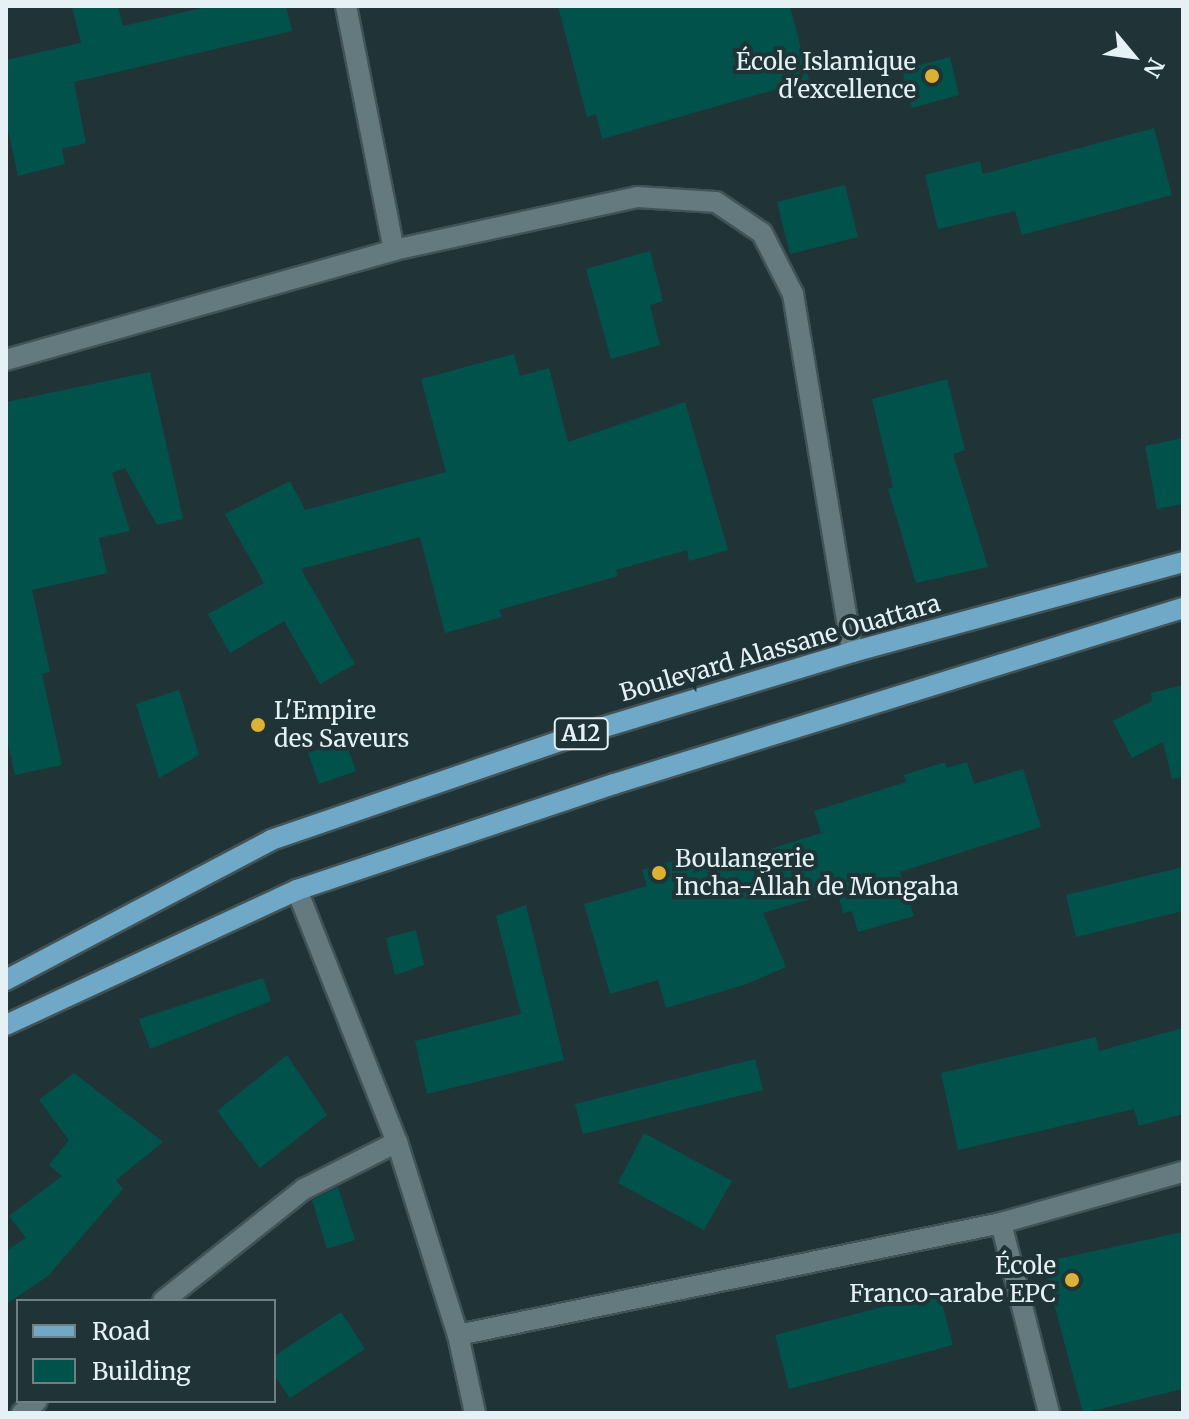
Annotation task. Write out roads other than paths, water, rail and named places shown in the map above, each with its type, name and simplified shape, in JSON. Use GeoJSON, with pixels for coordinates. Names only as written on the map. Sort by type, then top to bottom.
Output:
{"type":"FeatureCollection","features":[{"type":"Feature","properties":{"kind":"main road","name":"Boulevard Alassane Ouattara"},"geometry":{"type":"LineString","coordinates":[[6,980],[271,840],[571,737],[852,652],[1183,562]]}},
{"type":"Feature","properties":{"kind":"main road","name":"A12"},"geometry":{"type":"LineString","coordinates":[[10,1015],[297,890],[629,779],[1183,608]]}},
{"type":"Feature","properties":{"kind":"street"},"geometry":{"type":"LineString","coordinates":[[346,6],[394,250]]}},
{"type":"Feature","properties":{"kind":"street"},"geometry":{"type":"LineString","coordinates":[[6,360],[394,250],[637,197],[716,202],[762,233],[793,294],[852,652]]}},
{"type":"Feature","properties":{"kind":"street"},"geometry":{"type":"LineString","coordinates":[[297,890],[397,1142],[458,1335],[475,1413]]}},
{"type":"Feature","properties":{"kind":"street"},"geometry":{"type":"LineString","coordinates":[[166,1299],[304,1189],[397,1142]]}},
{"type":"Feature","properties":{"kind":"street"},"geometry":{"type":"LineString","coordinates":[[458,1335],[1001,1223],[1183,1172]]}},
{"type":"Feature","properties":{"kind":"street"},"geometry":{"type":"LineString","coordinates":[[1001,1223],[1049,1413]]}},
{"type":"Feature","properties":{"kind":"place","name":"École Islamique d'excellence"},"geometry":{"type":"Point","coordinates":[932,76]}},
{"type":"Feature","properties":{"kind":"place","name":"L'Empire des Saveurs"},"geometry":{"type":"Point","coordinates":[258,725]}},
{"type":"Feature","properties":{"kind":"place","name":"Boulangerie Incha-Allah de Mongaha"},"geometry":{"type":"Point","coordinates":[659,873]}},
{"type":"Feature","properties":{"kind":"place","name":"École Franco-arabe EPC"},"geometry":{"type":"Point","coordinates":[1072,1280]}}]}
